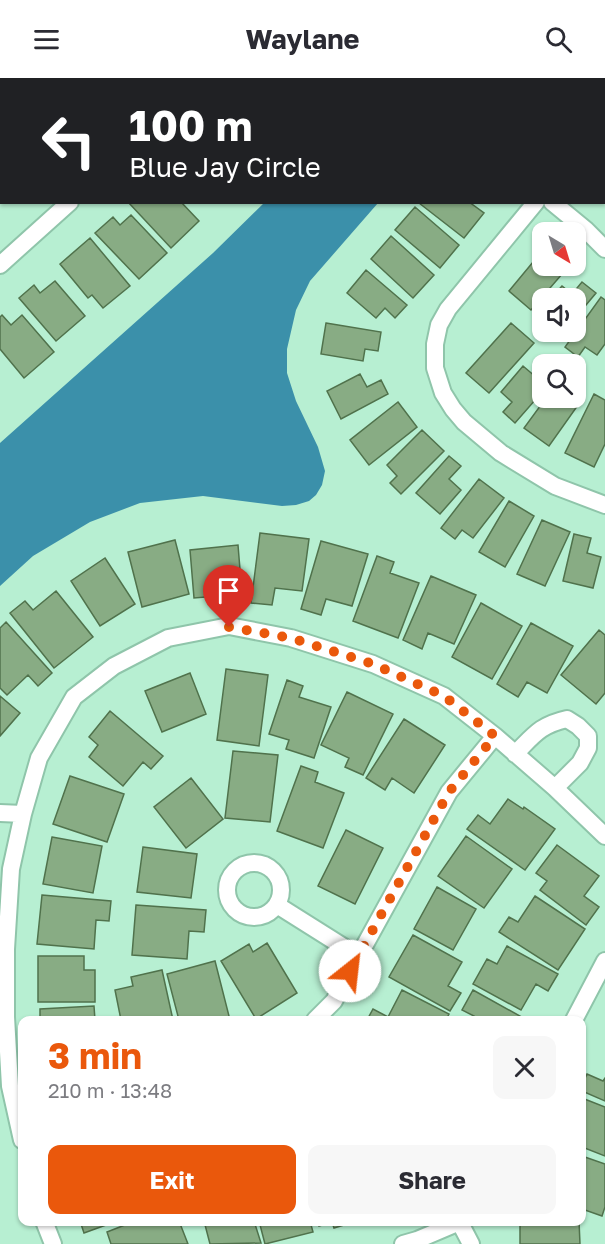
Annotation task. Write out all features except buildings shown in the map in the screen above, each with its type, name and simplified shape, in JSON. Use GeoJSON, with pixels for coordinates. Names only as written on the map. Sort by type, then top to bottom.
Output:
{"type":"FeatureCollection","features":[{"type":"Feature","properties":{"kind":"street"},"geometry":{"type":"LineString","coordinates":[[0,266],[68,204]]}},
{"type":"Feature","properties":{"kind":"street"},"geometry":{"type":"LineString","coordinates":[[534,204],[448,309],[439,326],[435,344],[435,368],[443,393],[453,409],[464,422],[501,453],[555,486],[605,505]]}},
{"type":"Feature","properties":{"kind":"street"},"geometry":{"type":"LineString","coordinates":[[554,204],[605,249]]}},
{"type":"Feature","properties":{"kind":"street"},"geometry":{"type":"LineString","coordinates":[[18,1120],[11,1086],[6,1017],[5,868],[39,758],[74,697],[114,666],[168,638],[229,627],[291,638],[373,664],[444,696],[555,788],[605,836]]}},
{"type":"Feature","properties":{"kind":"street"},"geometry":{"type":"LineString","coordinates":[[515,754],[542,727],[567,719],[578,726],[588,736],[588,748],[580,763],[555,788]]}},
{"type":"Feature","properties":{"kind":"street"},"geometry":{"type":"LineString","coordinates":[[319,1016],[334,1001],[449,792],[495,736]]}},
{"type":"Feature","properties":{"kind":"street"},"geometry":{"type":"LineString","coordinates":[[0,813],[23,814]]}},
{"type":"Feature","properties":{"kind":"street"},"geometry":{"type":"LineString","coordinates":[[277,905],[358,956]]}},
{"type":"Feature","properties":{"kind":"street"},"geometry":{"type":"LineString","coordinates":[[576,1016],[605,961]]}},
{"type":"Feature","properties":{"kind":"street"},"geometry":{"type":"LineString","coordinates":[[46,1226],[53,1244]]}},
{"type":"Feature","properties":{"kind":"street"},"geometry":{"type":"LineString","coordinates":[[403,1244],[451,1226]]}},
{"type":"Feature","properties":{"kind":"street"},"geometry":{"type":"LineString","coordinates":[[463,1226],[471,1244]]}},
{"type":"Feature","properties":{"kind":"water"},"geometry":{"type":"Polygon","coordinates":[[[263,204],[377,204],[310,281],[296,310],[287,349],[287,373],[296,401],[318,447],[325,471],[322,485],[316,495],[309,501],[282,506],[203,496],[140,503],[90,522],[33,556],[0,586],[0,443],[213,253],[263,204]]]}},
{"type":"Feature","properties":{"kind":"route"},"geometry":{"type":"LineString","coordinates":[[229,627],[291,638],[373,664],[444,696],[495,736],[449,792],[350,971]]}}]}
